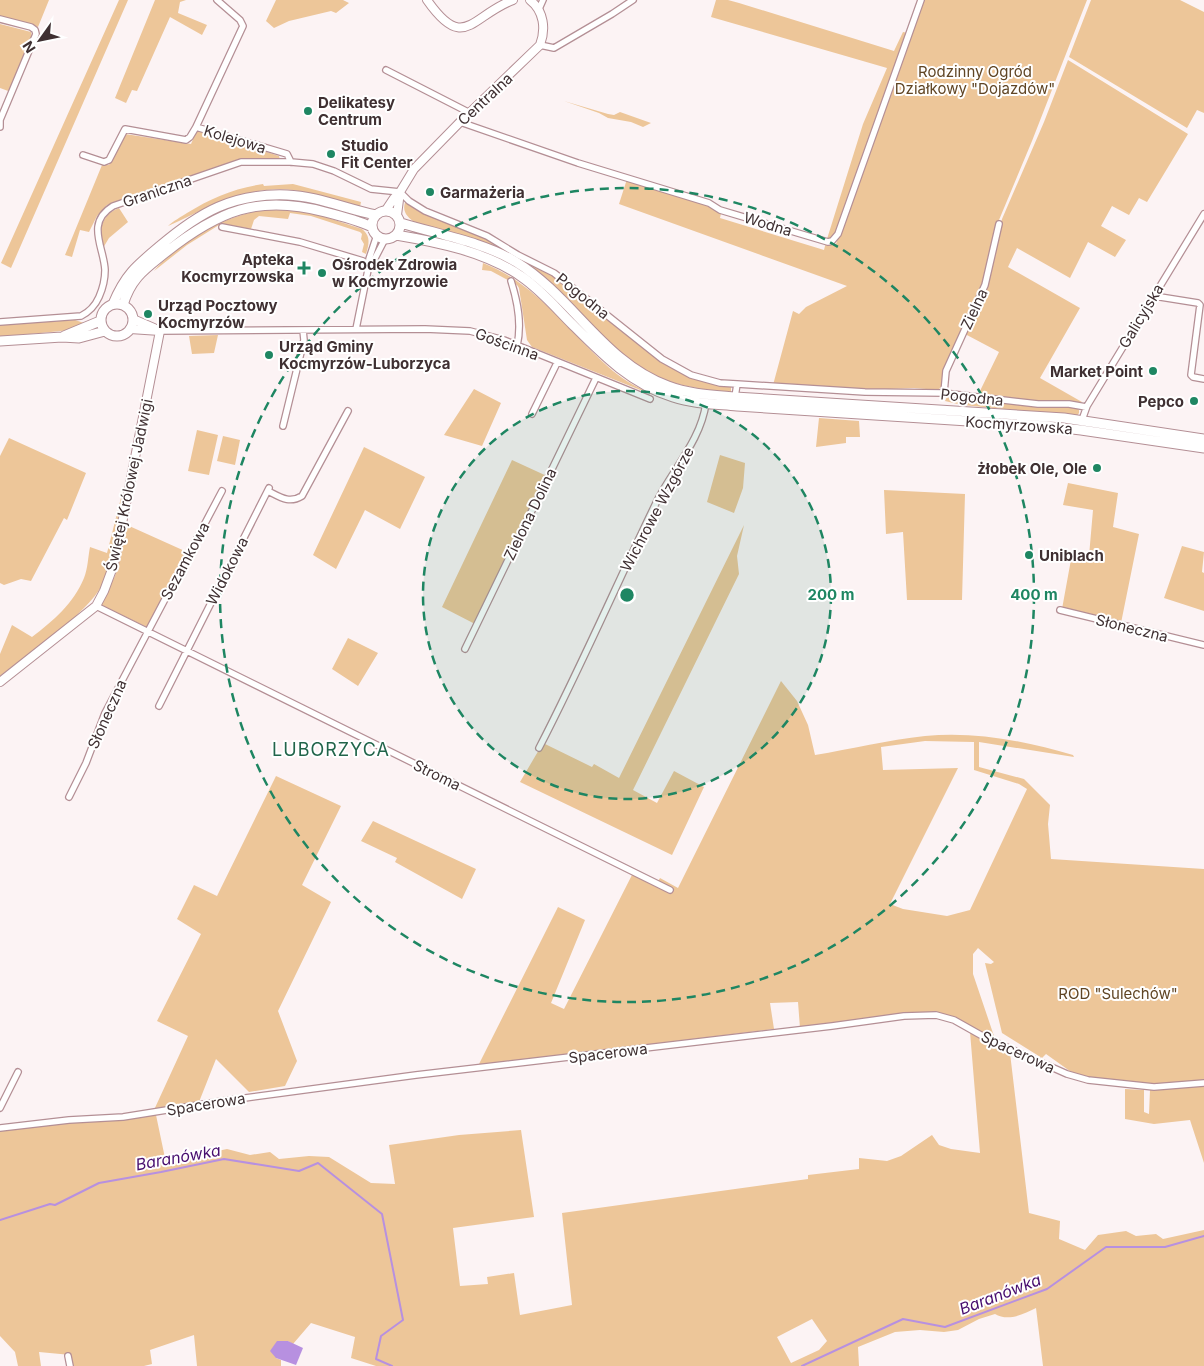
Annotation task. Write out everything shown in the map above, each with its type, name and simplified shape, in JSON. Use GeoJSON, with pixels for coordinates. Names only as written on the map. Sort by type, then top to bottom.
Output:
{"type":"FeatureCollection","features":[{"type":"Feature","properties":{"kind":"main road"},"geometry":{"type":"LineString","coordinates":[[113,304],[123,282],[137,265],[201,214],[229,203],[269,195],[289,195],[309,198],[376,215]]}},
{"type":"Feature","properties":{"kind":"main road"},"geometry":{"type":"LineString","coordinates":[[123,305],[132,282],[141,272],[192,232],[232,212],[263,205],[285,204],[317,210],[359,222],[378,234],[390,238],[396,235],[399,230],[399,219]]}},
{"type":"Feature","properties":{"kind":"main road"},"geometry":{"type":"LineString","coordinates":[[378,234],[373,220],[376,215],[386,210],[399,219],[514,261],[544,283],[628,365],[669,386],[735,397],[833,407]]}},
{"type":"Feature","properties":{"kind":"main road"},"geometry":{"type":"LineString","coordinates":[[396,235],[453,248],[505,267],[536,289],[603,355],[637,381],[650,388],[674,397],[706,404],[833,407]]}},
{"type":"Feature","properties":{"kind":"main road"},"geometry":{"type":"LineString","coordinates":[[113,304],[123,305],[130,311],[133,319],[130,329],[120,336],[112,335],[105,331],[100,321],[104,309],[113,304]]}},
{"type":"Feature","properties":{"kind":"main road"},"geometry":{"type":"LineString","coordinates":[[62,337],[100,321]]}},
{"type":"Feature","properties":{"kind":"main road"},"geometry":{"type":"LineString","coordinates":[[0,341],[62,337],[79,338],[105,331]]}},
{"type":"Feature","properties":{"kind":"main road","name":"Kocmyrzowska"},"geometry":{"type":"LineString","coordinates":[[833,407],[1082,420],[1204,439]]}},
{"type":"Feature","properties":{"kind":"main road","name":"Kocmyrzowska"},"geometry":{"type":"LineString","coordinates":[[833,407],[1054,427],[1204,448]]}},
{"type":"Feature","properties":{"kind":"street"},"geometry":{"type":"LineString","coordinates":[[196,127],[243,26],[240,20],[216,0]]}},
{"type":"Feature","properties":{"kind":"street"},"geometry":{"type":"LineString","coordinates":[[428,0],[442,20],[451,26],[461,27],[474,24],[502,4],[513,0]]}},
{"type":"Feature","properties":{"kind":"street"},"geometry":{"type":"LineString","coordinates":[[530,0],[539,9],[543,19],[544,32],[540,45],[554,48],[633,0]]}},
{"type":"Feature","properties":{"kind":"street"},"geometry":{"type":"LineString","coordinates":[[539,9],[543,4],[543,0]]}},
{"type":"Feature","properties":{"kind":"street","name":"Wodna"},"geometry":{"type":"LineString","coordinates":[[460,122],[578,163],[709,203],[720,210],[828,242],[832,241],[838,234],[921,0]]}},
{"type":"Feature","properties":{"kind":"street"},"geometry":{"type":"LineString","coordinates":[[0,19],[31,27],[35,30],[36,34],[0,120],[0,127]]}},
{"type":"Feature","properties":{"kind":"street","name":"Centralna"},"geometry":{"type":"LineString","coordinates":[[386,210],[414,169],[540,45]]}},
{"type":"Feature","properties":{"kind":"street"},"geometry":{"type":"LineString","coordinates":[[386,70],[470,113]]}},
{"type":"Feature","properties":{"kind":"street","name":"Kolejowa"},"geometry":{"type":"LineString","coordinates":[[83,154],[104,162],[109,160],[125,129],[186,140],[190,138],[196,127],[287,154],[291,162]]}},
{"type":"Feature","properties":{"kind":"street","name":"Graniczna"},"geometry":{"type":"LineString","coordinates":[[0,322],[72,317],[88,313],[98,300],[104,285],[105,269],[97,229],[103,215],[113,206],[241,162],[313,164],[334,171],[370,189],[400,192]]}},
{"type":"Feature","properties":{"kind":"street","name":"Centralna"},"geometry":{"type":"LineString","coordinates":[[399,219],[400,192]]}},
{"type":"Feature","properties":{"kind":"street","name":"Pogodna"},"geometry":{"type":"LineString","coordinates":[[400,192],[409,201],[426,211],[487,236],[518,255],[554,273],[662,359],[691,375],[720,384],[865,392],[944,393],[1038,404],[1069,404],[1086,407]]}},
{"type":"Feature","properties":{"kind":"street","name":"Galicyjska"},"geometry":{"type":"LineString","coordinates":[[1082,420],[1086,407],[1204,214]]}},
{"type":"Feature","properties":{"kind":"street","name":"Zielna"},"geometry":{"type":"LineString","coordinates":[[944,393],[946,372],[985,286],[999,224]]}},
{"type":"Feature","properties":{"kind":"street"},"geometry":{"type":"LineString","coordinates":[[222,227],[300,242],[363,261],[369,265]]}},
{"type":"Feature","properties":{"kind":"street"},"geometry":{"type":"LineString","coordinates":[[356,329],[369,258],[378,234]]}},
{"type":"Feature","properties":{"kind":"street"},"geometry":{"type":"LineString","coordinates":[[369,265],[373,262],[378,234]]}},
{"type":"Feature","properties":{"kind":"street"},"geometry":{"type":"LineString","coordinates":[[511,282],[519,313],[520,331],[517,346]]}},
{"type":"Feature","properties":{"kind":"street"},"geometry":{"type":"LineString","coordinates":[[1154,296],[1198,303],[1200,305],[1191,375],[1192,377],[1204,379]]}},
{"type":"Feature","properties":{"kind":"street"},"geometry":{"type":"LineString","coordinates":[[133,319],[160,331]]}},
{"type":"Feature","properties":{"kind":"street"},"geometry":{"type":"LineString","coordinates":[[130,329],[160,331]]}},
{"type":"Feature","properties":{"kind":"street"},"geometry":{"type":"LineString","coordinates":[[283,426],[304,340],[303,330]]}},
{"type":"Feature","properties":{"kind":"street","name":"Gościnna"},"geometry":{"type":"LineString","coordinates":[[160,331],[460,330],[486,334],[650,399]]}},
{"type":"Feature","properties":{"kind":"street","name":"Świętej Królowej Jadwigi"},"geometry":{"type":"LineString","coordinates":[[0,682],[96,606],[104,590],[114,564],[160,331]]}},
{"type":"Feature","properties":{"kind":"street"},"geometry":{"type":"LineString","coordinates":[[532,414],[557,363]]}},
{"type":"Feature","properties":{"kind":"street","name":"Zielona Dolina"},"geometry":{"type":"LineString","coordinates":[[465,649],[596,378]]}},
{"type":"Feature","properties":{"kind":"street"},"geometry":{"type":"LineString","coordinates":[[735,397],[737,384]]}},
{"type":"Feature","properties":{"kind":"street","name":"Wichrowe Wzgórze"},"geometry":{"type":"LineString","coordinates":[[539,748],[659,498],[694,439],[706,404]]}},
{"type":"Feature","properties":{"kind":"street","name":"Widokowa"},"geometry":{"type":"LineString","coordinates":[[159,706],[268,490],[289,501],[296,500],[302,496],[348,411]]}},
{"type":"Feature","properties":{"kind":"street","name":"Sezamkowa"},"geometry":{"type":"LineString","coordinates":[[148,632],[222,491]]}},
{"type":"Feature","properties":{"kind":"street","name":"Stroma"},"geometry":{"type":"LineString","coordinates":[[96,606],[670,890]]}},
{"type":"Feature","properties":{"kind":"street","name":"Słoneczna"},"geometry":{"type":"LineString","coordinates":[[1060,610],[1204,645]]}},
{"type":"Feature","properties":{"kind":"street","name":"Słoneczna"},"geometry":{"type":"LineString","coordinates":[[69,797],[86,763],[105,713],[148,632]]}},
{"type":"Feature","properties":{"kind":"street","name":"Spacerowa"},"geometry":{"type":"LineString","coordinates":[[0,1128],[69,1120],[123,1117],[232,1099],[416,1075],[904,1016],[936,1015],[954,1020],[986,1038],[1067,1074],[1088,1080],[1154,1087],[1204,1083]]}},
{"type":"Feature","properties":{"kind":"street"},"geometry":{"type":"LineString","coordinates":[[0,1108],[18,1072]]}},
{"type":"Feature","properties":{"kind":"street"},"geometry":{"type":"LineString","coordinates":[[68,1356],[70,1366]]}},
{"type":"Feature","properties":{"kind":"green space"},"geometry":{"type":"Polygon","coordinates":[[[0,0],[49,0],[38,27],[0,17],[0,0]]]}},
{"type":"Feature","properties":{"kind":"green space"},"geometry":{"type":"Polygon","coordinates":[[[119,0],[128,0],[11,268],[1,263],[119,0]]]}},
{"type":"Feature","properties":{"kind":"green space"},"geometry":{"type":"Polygon","coordinates":[[[155,0],[186,0],[180,2],[178,13],[207,25],[202,35],[170,17],[137,91],[132,90],[126,103],[115,98],[155,0]]]}},
{"type":"Feature","properties":{"kind":"green space"},"geometry":{"type":"Polygon","coordinates":[[[276,0],[343,0],[349,3],[336,13],[331,11],[289,21],[274,28],[266,21],[276,0]]]}},
{"type":"Feature","properties":{"kind":"green space"},"geometry":{"type":"Polygon","coordinates":[[[716,0],[728,0],[739,3],[894,51],[903,32],[908,33],[833,238],[827,239],[863,124],[887,68],[711,17],[716,0]]]}},
{"type":"Feature","properties":{"kind":"green space","name":"Rodzinny Ogród Działkowy \"Dojazdów\""},"geometry":{"type":"Polygon","coordinates":[[[922,0],[1087,0],[999,220],[983,284],[944,369],[941,387],[938,390],[914,388],[866,390],[773,385],[793,311],[799,314],[806,307],[847,286],[619,204],[627,179],[722,209],[720,218],[824,250],[826,242],[836,244],[922,0]]]}},
{"type":"Feature","properties":{"kind":"green space"},"geometry":{"type":"Polygon","coordinates":[[[1091,0],[1180,0],[1204,12],[1204,113],[1197,110],[1187,128],[1069,57],[1091,0]]]}},
{"type":"Feature","properties":{"kind":"green space"},"geometry":{"type":"Polygon","coordinates":[[[0,24],[31,32],[32,37],[11,92],[0,88],[0,24]]]}},
{"type":"Feature","properties":{"kind":"green space"},"geometry":{"type":"Polygon","coordinates":[[[1068,60],[1188,134],[1147,202],[1139,198],[1129,215],[1112,206],[1101,226],[1126,240],[1115,257],[1088,242],[1070,278],[1017,248],[1008,267],[1080,308],[1040,378],[1082,402],[1039,403],[979,393],[999,352],[965,334],[988,283],[1002,219],[1044,122],[1068,60]]]}},
{"type":"Feature","properties":{"kind":"green space"},"geometry":{"type":"Polygon","coordinates":[[[564,101],[608,114],[614,115],[620,112],[651,123],[643,127],[631,122],[608,118],[564,101]]]}},
{"type":"Feature","properties":{"kind":"green space"},"geometry":{"type":"Polygon","coordinates":[[[197,130],[279,156],[280,160],[242,160],[107,205],[97,216],[89,232],[80,230],[72,257],[65,255],[102,165],[109,165],[125,134],[191,144],[197,130]]]}},
{"type":"Feature","properties":{"kind":"green space"},"geometry":{"type":"Polygon","coordinates":[[[263,184],[264,186],[293,184],[361,202],[360,207],[309,193],[276,189],[244,194],[228,199],[168,226],[214,198],[243,188],[263,184]]]}},
{"type":"Feature","properties":{"kind":"green space"},"geometry":{"type":"Polygon","coordinates":[[[406,200],[486,237],[554,274],[620,329],[691,376],[731,386],[731,393],[678,384],[650,373],[614,347],[567,298],[533,268],[491,246],[416,223],[405,211],[406,200]]]}},
{"type":"Feature","properties":{"kind":"green space"},"geometry":{"type":"Polygon","coordinates":[[[119,208],[128,222],[109,238],[103,248],[101,242],[102,224],[108,214],[119,208]]]}},
{"type":"Feature","properties":{"kind":"green space"},"geometry":{"type":"Polygon","coordinates":[[[266,209],[310,212],[362,229],[367,234],[368,240],[366,254],[362,252],[364,244],[360,232],[311,216],[290,213],[288,219],[259,216],[254,220],[251,229],[219,225],[187,245],[154,271],[174,252],[206,230],[228,220],[266,209]]]}},
{"type":"Feature","properties":{"kind":"green space"},"geometry":{"type":"Polygon","coordinates":[[[483,263],[503,272],[537,297],[613,371],[653,395],[532,347],[527,340],[519,288],[517,285],[491,271],[482,270],[483,263]]]}},
{"type":"Feature","properties":{"kind":"green space"},"geometry":{"type":"Polygon","coordinates":[[[75,320],[87,324],[71,330],[0,337],[0,325],[75,320]]]}},
{"type":"Feature","properties":{"kind":"green space"},"geometry":{"type":"Polygon","coordinates":[[[218,335],[214,353],[192,354],[189,336],[218,335]]]}},
{"type":"Feature","properties":{"kind":"green space"},"geometry":{"type":"Polygon","coordinates":[[[474,389],[501,403],[482,446],[444,435],[474,389]]]}},
{"type":"Feature","properties":{"kind":"green space"},"geometry":{"type":"Polygon","coordinates":[[[948,395],[1028,405],[1076,407],[1079,413],[1077,416],[962,405],[945,401],[948,395]]]}},
{"type":"Feature","properties":{"kind":"green space"},"geometry":{"type":"Polygon","coordinates":[[[819,418],[859,421],[860,437],[846,437],[846,443],[816,447],[819,418]]]}},
{"type":"Feature","properties":{"kind":"green space"},"geometry":{"type":"Polygon","coordinates":[[[197,430],[218,435],[209,475],[188,471],[197,430]]]}},
{"type":"Feature","properties":{"kind":"green space"},"geometry":{"type":"Polygon","coordinates":[[[223,436],[240,440],[235,465],[217,461],[223,436]]]}},
{"type":"Feature","properties":{"kind":"green space"},"geometry":{"type":"Polygon","coordinates":[[[9,438],[86,473],[67,520],[64,518],[31,581],[21,579],[4,585],[0,583],[0,456],[9,438]]]}},
{"type":"Feature","properties":{"kind":"green space"},"geometry":{"type":"Polygon","coordinates":[[[364,447],[425,477],[400,529],[365,510],[336,569],[313,555],[364,447]]]}},
{"type":"Feature","properties":{"kind":"green space"},"geometry":{"type":"Polygon","coordinates":[[[720,455],[745,463],[743,488],[734,513],[707,502],[720,455]]]}},
{"type":"Feature","properties":{"kind":"green space"},"geometry":{"type":"Polygon","coordinates":[[[512,460],[549,477],[475,624],[442,607],[512,460]]]}},
{"type":"Feature","properties":{"kind":"green space"},"geometry":{"type":"Polygon","coordinates":[[[1068,483],[1118,493],[1113,527],[1139,534],[1121,623],[1062,609],[1072,554],[1089,556],[1093,510],[1063,505],[1068,483]]]}},
{"type":"Feature","properties":{"kind":"green space"},"geometry":{"type":"Polygon","coordinates":[[[884,490],[965,494],[962,600],[907,600],[903,532],[886,534],[884,490]]]}},
{"type":"Feature","properties":{"kind":"green space"},"geometry":{"type":"Polygon","coordinates":[[[122,494],[123,499],[113,551],[104,581],[97,593],[58,632],[0,676],[0,654],[12,625],[32,637],[55,618],[75,596],[85,574],[90,547],[107,553],[122,494]]]}},
{"type":"Feature","properties":{"kind":"green space"},"geometry":{"type":"Polygon","coordinates":[[[127,525],[187,552],[147,627],[100,605],[115,576],[127,525]]]}},
{"type":"Feature","properties":{"kind":"green space"},"geometry":{"type":"Polygon","coordinates":[[[744,525],[737,556],[739,574],[633,790],[657,803],[674,771],[704,787],[672,855],[520,782],[543,743],[592,767],[594,764],[619,778],[744,525]]]}},
{"type":"Feature","properties":{"kind":"green space"},"geometry":{"type":"Polygon","coordinates":[[[1182,546],[1204,552],[1202,572],[1204,573],[1204,611],[1164,598],[1182,546]]]}},
{"type":"Feature","properties":{"kind":"green space"},"geometry":{"type":"Polygon","coordinates":[[[348,638],[378,653],[358,686],[332,669],[348,638]]]}},
{"type":"Feature","properties":{"kind":"green space","name":"ROD \"Sulechów\""},"geometry":{"type":"Polygon","coordinates":[[[781,681],[797,701],[808,725],[815,755],[925,736],[962,735],[1000,738],[1037,745],[1073,755],[1074,757],[979,742],[979,767],[1024,779],[1050,805],[1048,824],[1051,859],[1204,869],[1204,1080],[1149,1084],[1090,1077],[1074,1074],[1046,1054],[1042,1058],[1002,1033],[985,963],[991,964],[994,962],[978,948],[973,954],[973,974],[995,1039],[938,1012],[800,1028],[798,1002],[770,1003],[774,1029],[478,1066],[558,907],[585,920],[551,1003],[564,1009],[634,871],[657,883],[660,878],[678,888],[781,681]],[[925,741],[881,747],[883,770],[958,768],[890,904],[903,909],[947,916],[970,910],[1027,789],[1019,784],[974,770],[974,742],[925,741]]]}},
{"type":"Feature","properties":{"kind":"green space"},"geometry":{"type":"Polygon","coordinates":[[[276,776],[341,806],[302,885],[331,902],[278,1011],[297,1061],[285,1086],[249,1092],[216,1059],[199,1102],[154,1110],[188,1036],[157,1021],[201,934],[177,919],[194,885],[217,896],[276,776]]]}},
{"type":"Feature","properties":{"kind":"green space"},"geometry":{"type":"Polygon","coordinates":[[[373,821],[476,869],[462,899],[395,862],[397,858],[361,841],[373,821]]]}},
{"type":"Feature","properties":{"kind":"green space"},"geometry":{"type":"Polygon","coordinates":[[[970,1032],[1010,1053],[1029,1213],[1060,1221],[1059,1239],[1085,1250],[1098,1235],[1126,1231],[1136,1236],[1156,1234],[1163,1239],[1204,1230],[1204,1366],[1043,1366],[1036,1308],[1021,1315],[1011,1317],[995,1314],[979,1319],[958,1330],[944,1332],[920,1330],[895,1332],[858,1347],[859,1366],[376,1366],[351,1358],[355,1337],[311,1323],[293,1344],[288,1341],[276,1358],[281,1360],[281,1366],[197,1366],[194,1335],[150,1350],[152,1364],[144,1366],[73,1366],[71,1355],[39,1352],[41,1366],[18,1366],[15,1352],[0,1336],[0,1130],[91,1120],[124,1120],[156,1115],[165,1158],[185,1158],[227,1149],[250,1155],[270,1152],[279,1159],[309,1156],[329,1157],[371,1183],[395,1184],[389,1145],[459,1135],[521,1130],[534,1217],[453,1228],[460,1286],[488,1284],[487,1277],[514,1273],[520,1315],[572,1305],[562,1213],[808,1179],[808,1175],[859,1169],[859,1158],[887,1161],[901,1156],[932,1135],[939,1145],[951,1149],[980,1153],[970,1032]],[[812,1319],[777,1337],[791,1363],[819,1350],[827,1341],[812,1319]]]}},
{"type":"Feature","properties":{"kind":"green space"},"geometry":{"type":"Polygon","coordinates":[[[1204,1086],[1204,1163],[1190,1120],[1154,1124],[1125,1119],[1125,1089],[1144,1090],[1144,1112],[1149,1114],[1150,1090],[1204,1086]]]}},
{"type":"Feature","properties":{"kind":"shaded area"},"geometry":{"type":"Polygon","coordinates":[[[277,1341],[288,1341],[303,1348],[296,1365],[276,1358],[270,1351],[277,1341]]]}},
{"type":"Feature","properties":{"kind":"waterway","name":"Baranówka"},"geometry":{"type":"LineString","coordinates":[[0,1220],[50,1204],[55,1205],[99,1183],[224,1159],[299,1171],[318,1163],[382,1214],[403,1320],[381,1336],[376,1359],[392,1366]]}},
{"type":"Feature","properties":{"kind":"waterway","name":"Baranówka"},"geometry":{"type":"LineString","coordinates":[[802,1366],[903,1319],[945,1327],[1047,1289],[1106,1247],[1165,1247],[1204,1236]]}},
{"type":"Feature","properties":{"kind":"place","name":"Delikatesy Centrum"},"geometry":{"type":"Point","coordinates":[308,111]}},
{"type":"Feature","properties":{"kind":"place","name":"Studio Fit Center"},"geometry":{"type":"Point","coordinates":[331,154]}},
{"type":"Feature","properties":{"kind":"place","name":"Garmażeria"},"geometry":{"type":"Point","coordinates":[430,192]}},
{"type":"Feature","properties":{"kind":"place","name":"Apteka Kocmyrzowska"},"geometry":{"type":"Point","coordinates":[304,268]}},
{"type":"Feature","properties":{"kind":"place","name":"Ośrodek Zdrowia w Kocmyrzowie"},"geometry":{"type":"Point","coordinates":[322,273]}},
{"type":"Feature","properties":{"kind":"place","name":"Urząd Pocztowy Kocmyrzów"},"geometry":{"type":"Point","coordinates":[148,314]}},
{"type":"Feature","properties":{"kind":"place","name":"Urząd Gminy Kocmyrzów-Luborzyca"},"geometry":{"type":"Point","coordinates":[269,355]}},
{"type":"Feature","properties":{"kind":"place","name":"Market Point"},"geometry":{"type":"Point","coordinates":[1153,371]}},
{"type":"Feature","properties":{"kind":"place","name":"Pepco"},"geometry":{"type":"Point","coordinates":[1194,401]}},
{"type":"Feature","properties":{"kind":"place","name":"żłobek Ole, Ole"},"geometry":{"type":"Point","coordinates":[1097,468]}},
{"type":"Feature","properties":{"kind":"place","name":"Uniblach"},"geometry":{"type":"Point","coordinates":[1029,555]}},
{"type":"Feature","properties":{"kind":"district","name":"LUBORZYCA"},"geometry":{"type":"Point","coordinates":[331,749]}}]}
